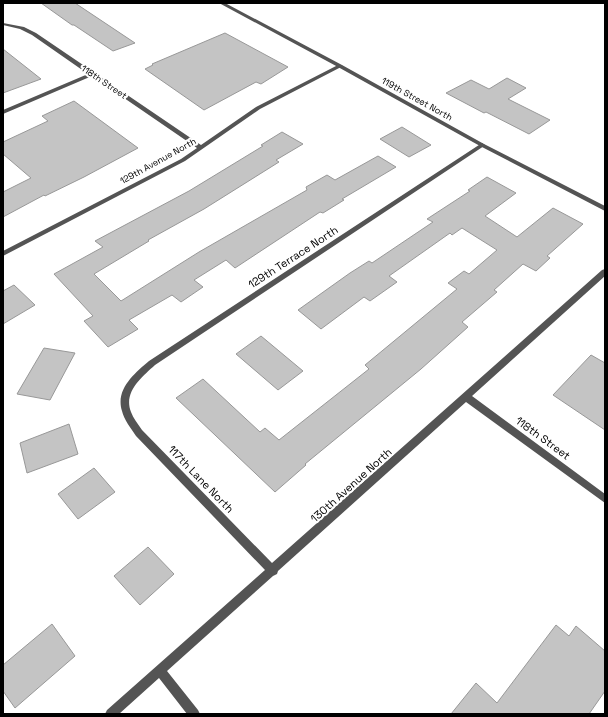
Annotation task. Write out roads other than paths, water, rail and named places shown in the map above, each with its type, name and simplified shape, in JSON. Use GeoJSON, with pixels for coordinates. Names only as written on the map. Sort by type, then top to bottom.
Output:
{"type":"FeatureCollection","features":[{"type":"Feature","properties":{"kind":"street","name":"119th Street North"},"geometry":{"type":"LineString","coordinates":[[221,3],[605,210]]}},
{"type":"Feature","properties":{"kind":"street","name":"118th Street"},"geometry":{"type":"LineString","coordinates":[[3,24],[22,28],[34,34],[201,148]]}},
{"type":"Feature","properties":{"kind":"street","name":"129th Avenue North"},"geometry":{"type":"LineString","coordinates":[[3,254],[183,160],[258,108],[340,66]]}},
{"type":"Feature","properties":{"kind":"street"},"geometry":{"type":"LineString","coordinates":[[3,112],[92,74]]}},
{"type":"Feature","properties":{"kind":"street","name":"129th Terrace North"},"geometry":{"type":"LineString","coordinates":[[124,396],[134,380],[152,363],[482,145]]}},
{"type":"Feature","properties":{"kind":"street","name":"130th Avenue North"},"geometry":{"type":"LineString","coordinates":[[111,714],[273,571],[605,272]]}},
{"type":"Feature","properties":{"kind":"street","name":"117th Lane North"},"geometry":{"type":"LineString","coordinates":[[124,396],[126,412],[139,433],[273,571]]}},
{"type":"Feature","properties":{"kind":"street","name":"118th Street"},"geometry":{"type":"LineString","coordinates":[[466,397],[605,499]]}},
{"type":"Feature","properties":{"kind":"street"},"geometry":{"type":"LineString","coordinates":[[161,671],[194,714]]}}]}
